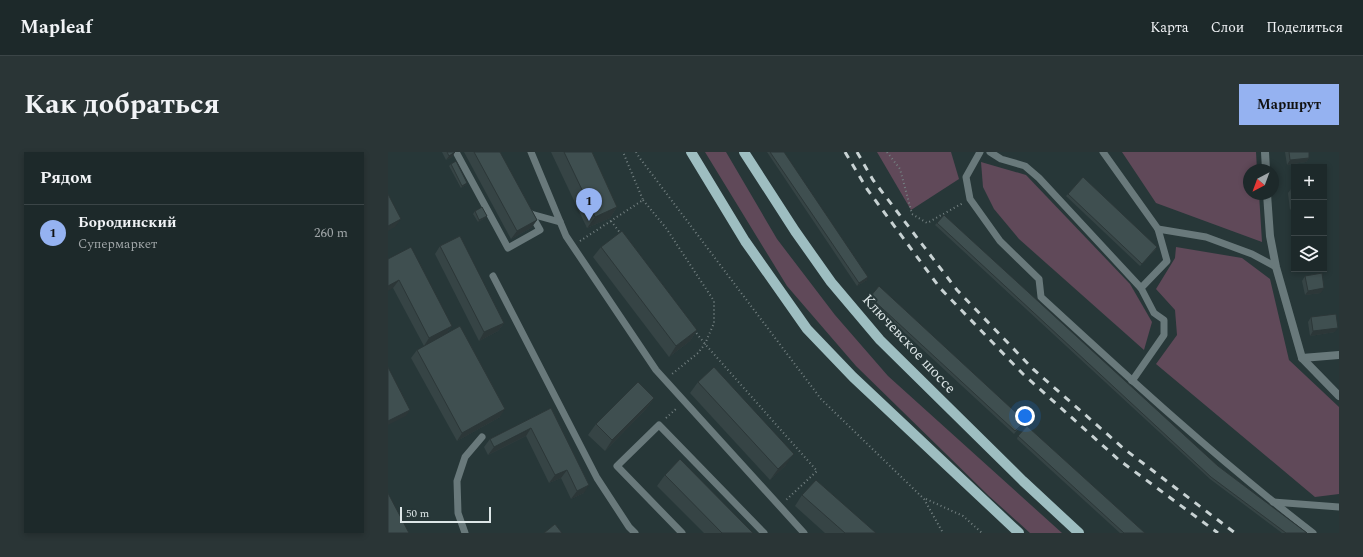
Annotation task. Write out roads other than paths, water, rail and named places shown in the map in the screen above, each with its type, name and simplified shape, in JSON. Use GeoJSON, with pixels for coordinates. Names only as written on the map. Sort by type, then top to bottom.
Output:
{"type":"FeatureCollection","features":[{"type":"Feature","properties":{"kind":"main road"},"geometry":{"type":"LineString","coordinates":[[691,152],[745,242],[807,329],[853,377],[1019,533]]}},
{"type":"Feature","properties":{"kind":"main road","name":"Ключевское шоссе"},"geometry":{"type":"LineString","coordinates":[[744,152],[795,231],[831,282],[880,340],[1023,481],[1079,533]]}},
{"type":"Feature","properties":{"kind":"street"},"geometry":{"type":"LineString","coordinates":[[1265,152],[1266,164]]}},
{"type":"Feature","properties":{"kind":"street"},"geometry":{"type":"LineString","coordinates":[[1268,200],[1270,236],[1276,267],[1302,358],[1339,396]]}},
{"type":"Feature","properties":{"kind":"street"},"geometry":{"type":"LineString","coordinates":[[1302,358],[1339,355]]}},
{"type":"Feature","properties":{"kind":"lane"},"geometry":{"type":"LineString","coordinates":[[456,152],[508,248],[540,230],[527,207]]}},
{"type":"Feature","properties":{"kind":"lane"},"geometry":{"type":"LineString","coordinates":[[530,152],[566,236],[656,370],[804,533]]}},
{"type":"Feature","properties":{"kind":"lane"},"geometry":{"type":"LineString","coordinates":[[980,152],[966,177],[970,199],[1000,241],[1039,279],[1041,297],[1132,381],[1273,502],[1313,533]]}},
{"type":"Feature","properties":{"kind":"lane"},"geometry":{"type":"LineString","coordinates":[[990,152],[1000,159],[1025,166],[1039,178],[1141,288],[1154,313],[1164,320],[1164,335],[1132,381]]}},
{"type":"Feature","properties":{"kind":"lane"},"geometry":{"type":"LineString","coordinates":[[1103,152],[1158,229],[1167,261],[1141,288]]}},
{"type":"Feature","properties":{"kind":"lane"},"geometry":{"type":"LineString","coordinates":[[531,214],[560,222]]}},
{"type":"Feature","properties":{"kind":"lane"},"geometry":{"type":"LineString","coordinates":[[1158,229],[1206,237],[1252,254],[1276,267]]}},
{"type":"Feature","properties":{"kind":"lane"},"geometry":{"type":"LineString","coordinates":[[493,276],[597,478],[629,527],[635,533]]}},
{"type":"Feature","properties":{"kind":"lane"},"geometry":{"type":"LineString","coordinates":[[682,533],[617,466],[659,425],[764,533]]}},
{"type":"Feature","properties":{"kind":"lane"},"geometry":{"type":"LineString","coordinates":[[465,533],[458,513],[457,481],[465,457],[482,438]]}},
{"type":"Feature","properties":{"kind":"lane"},"geometry":{"type":"LineString","coordinates":[[1273,502],[1339,507]]}},
{"type":"Feature","properties":{"kind":"railway"},"geometry":{"type":"LineString","coordinates":[[845,152],[867,189],[940,288],[1023,374],[1119,460],[1218,533]]}},
{"type":"Feature","properties":{"kind":"railway"},"geometry":{"type":"LineString","coordinates":[[857,152],[873,180],[957,290],[1033,369],[1123,448],[1235,533]]}},
{"type":"Feature","properties":{"kind":"place","name":"Бородинский"},"geometry":{"type":"Point","coordinates":[589,221]}}]}
